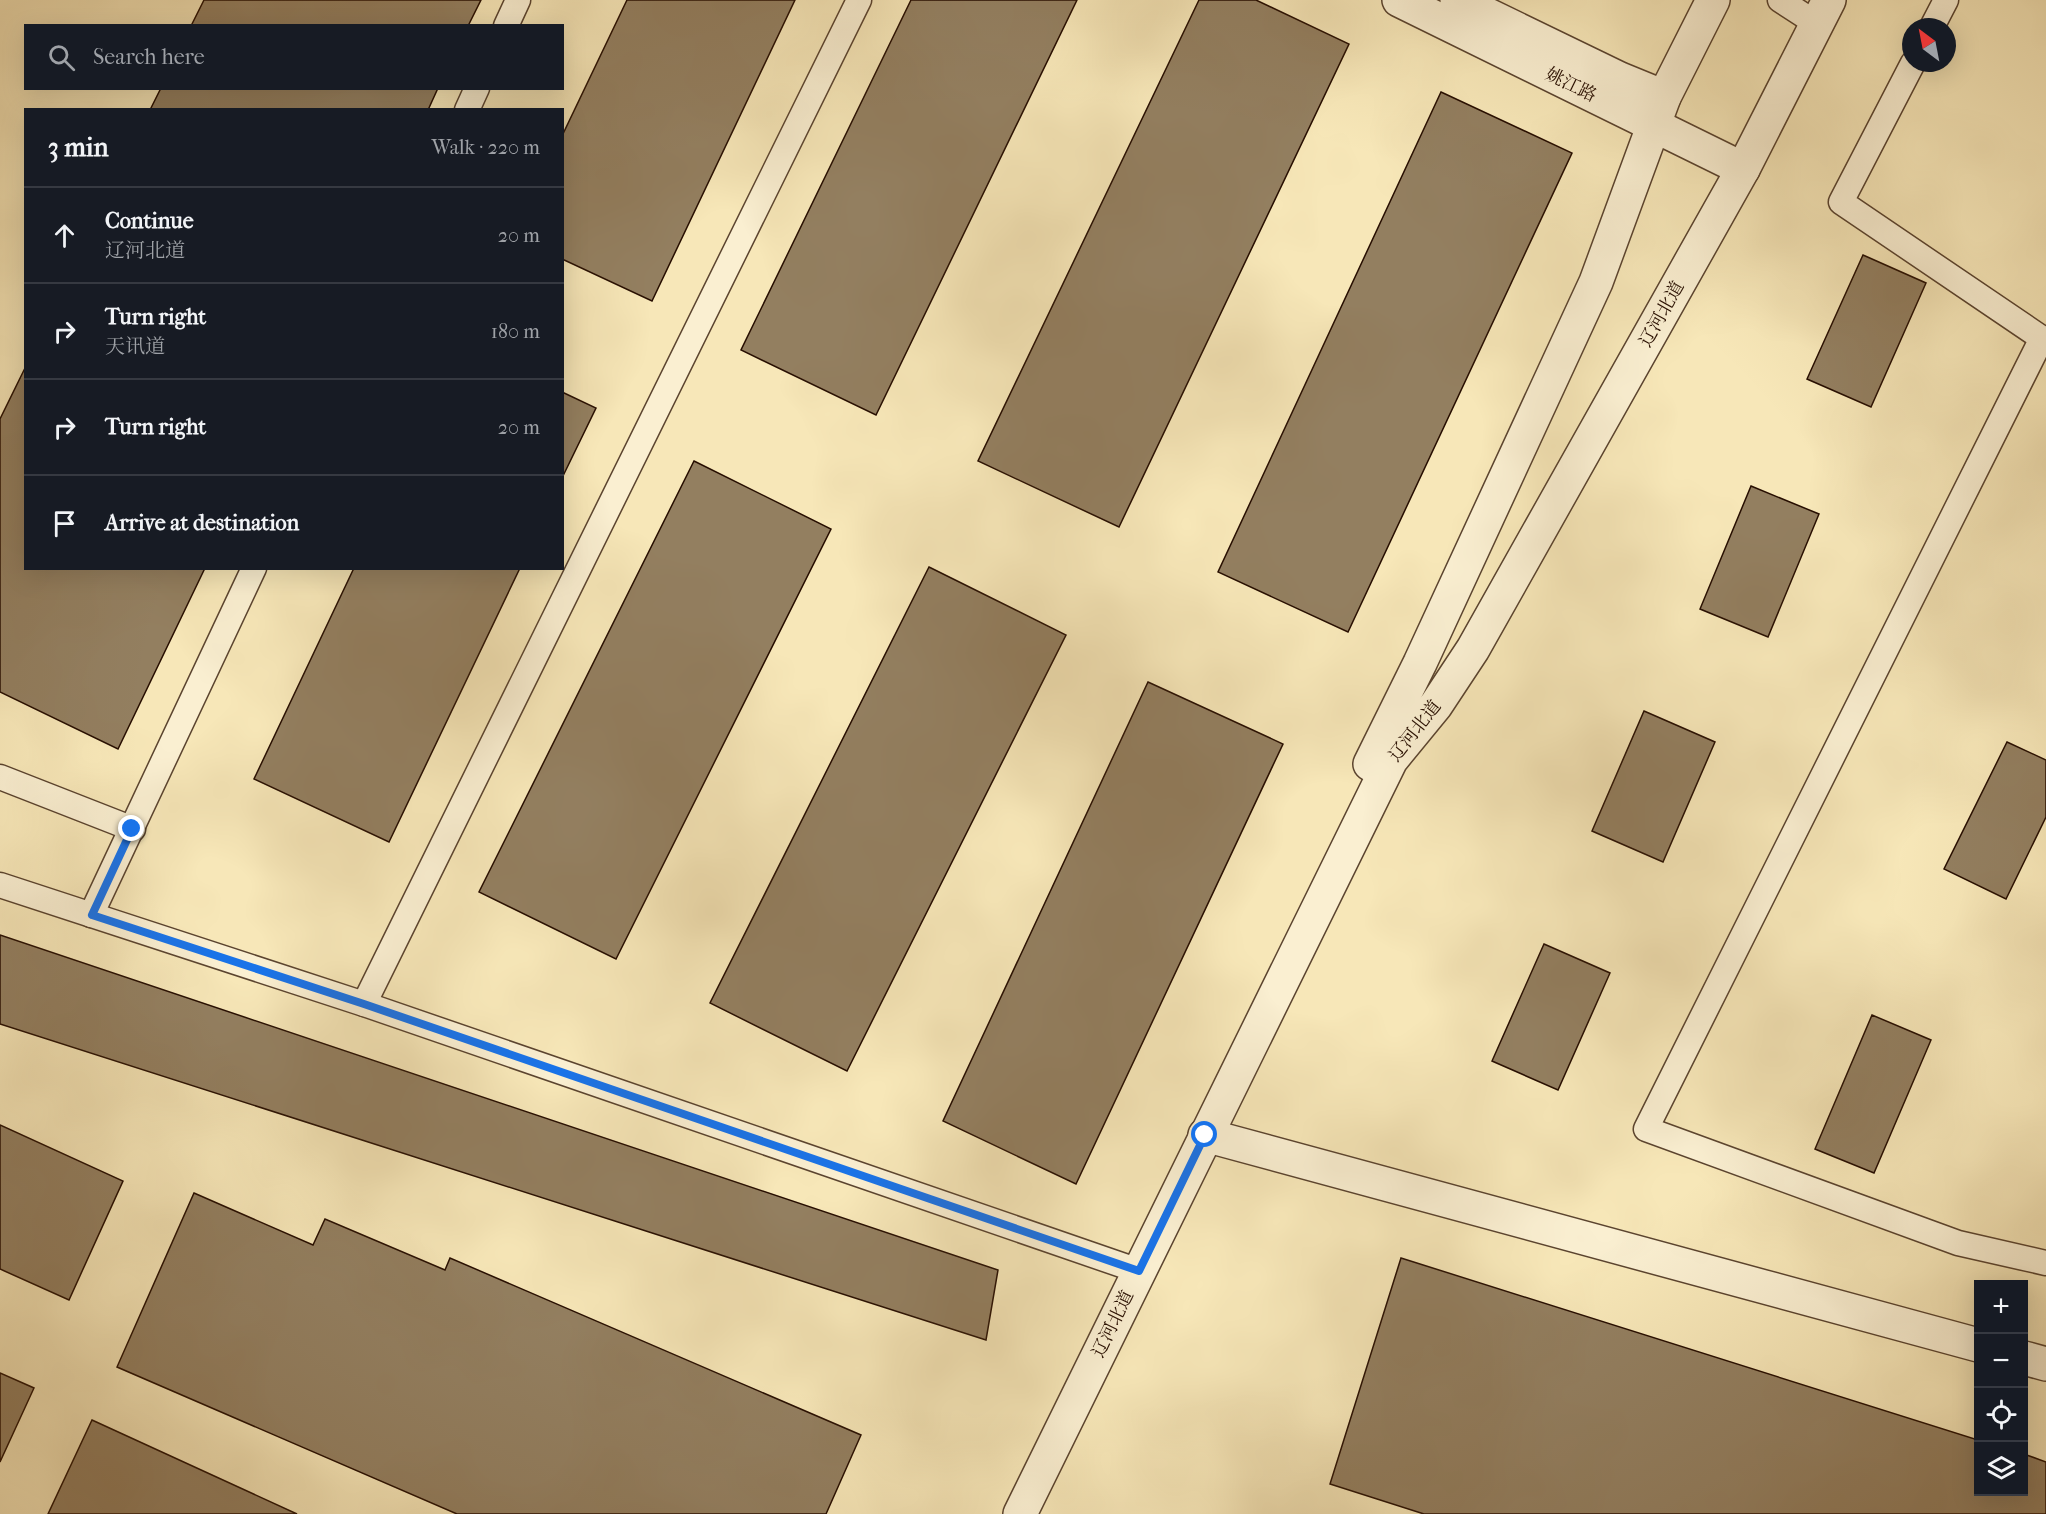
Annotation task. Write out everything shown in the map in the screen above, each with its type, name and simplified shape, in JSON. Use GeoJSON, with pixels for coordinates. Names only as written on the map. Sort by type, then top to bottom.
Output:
{"type":"FeatureCollection","features":[{"type":"Feature","properties":{"kind":"street","name":"姚江路"},"geometry":{"type":"LineString","coordinates":[[1399,0],[1659,111]]}},
{"type":"Feature","properties":{"kind":"street","name":"姚江路"},"geometry":{"type":"LineString","coordinates":[[1457,0],[1620,79],[1659,111],[1743,169]]}},
{"type":"Feature","properties":{"kind":"street","name":"辽河北道"},"geometry":{"type":"LineString","coordinates":[[1020,1514],[1130,1268],[1185,1129],[1326,853],[1425,652],[1596,282],[1659,111],[1713,0]]}},
{"type":"Feature","properties":{"kind":"street","name":"辽河北道"},"geometry":{"type":"LineString","coordinates":[[1002,1514],[1130,1268],[1205,1135],[1391,760],[1436,705],[1473,649],[1743,169],[1823,12]]}},
{"type":"Feature","properties":{"kind":"street"},"geometry":{"type":"LineString","coordinates":[[1205,1135],[1974,1345]]}},
{"type":"Feature","properties":{"kind":"street"},"geometry":{"type":"LineString","coordinates":[[2028,1359],[2046,1364]]}},
{"type":"Feature","properties":{"kind":"lane"},"geometry":{"type":"LineString","coordinates":[[507,24],[518,0]]}},
{"type":"Feature","properties":{"kind":"lane"},"geometry":{"type":"LineString","coordinates":[[364,1004],[859,0]]}},
{"type":"Feature","properties":{"kind":"lane"},"geometry":{"type":"LineString","coordinates":[[1780,0],[1823,12]]}},
{"type":"Feature","properties":{"kind":"lane"},"geometry":{"type":"LineString","coordinates":[[1937,18],[1946,0]]}},
{"type":"Feature","properties":{"kind":"lane"},"geometry":{"type":"LineString","coordinates":[[1908,72],[1841,202],[2044,339],[1646,1129],[1958,1243],[2046,1263]]}},
{"type":"Feature","properties":{"kind":"lane"},"geometry":{"type":"LineString","coordinates":[[468,108],[476,90]]}},
{"type":"Feature","properties":{"kind":"lane"},"geometry":{"type":"LineString","coordinates":[[92,915],[253,570]]}},
{"type":"Feature","properties":{"kind":"lane"},"geometry":{"type":"LineString","coordinates":[[0,777],[132,829]]}},
{"type":"Feature","properties":{"kind":"lane"},"geometry":{"type":"LineString","coordinates":[[0,885],[364,1004],[1130,1268]]}},
{"type":"Feature","properties":{"kind":"building"},"geometry":{"type":"Polygon","coordinates":[[[204,0],[481,0],[469,24],[192,24],[204,0]]]}},
{"type":"Feature","properties":{"kind":"building"},"geometry":{"type":"Polygon","coordinates":[[[627,0],[795,0],[652,301],[564,260],[564,132],[627,0]]]}},
{"type":"Feature","properties":{"kind":"building"},"geometry":{"type":"Polygon","coordinates":[[[911,0],[1077,0],[876,415],[741,350],[911,0]]]}},
{"type":"Feature","properties":{"kind":"building"},"geometry":{"type":"Polygon","coordinates":[[[1199,0],[1256,0],[1349,44],[1119,527],[978,461],[1199,0]]]}},
{"type":"Feature","properties":{"kind":"building"},"geometry":{"type":"Polygon","coordinates":[[[160,90],[437,90],[429,108],[151,108],[160,90]]]}},
{"type":"Feature","properties":{"kind":"building"},"geometry":{"type":"Polygon","coordinates":[[[1441,92],[1572,153],[1348,632],[1218,572],[1441,92]]]}},
{"type":"Feature","properties":{"kind":"building"},"geometry":{"type":"Polygon","coordinates":[[[1863,255],[1926,283],[1871,407],[1807,379],[1863,255]]]}},
{"type":"Feature","properties":{"kind":"building"},"geometry":{"type":"Polygon","coordinates":[[[24,370],[24,570],[204,570],[118,749],[0,692],[0,419],[24,370]]]}},
{"type":"Feature","properties":{"kind":"building"},"geometry":{"type":"Polygon","coordinates":[[[564,393],[596,408],[564,474],[564,393]]]}},
{"type":"Feature","properties":{"kind":"building"},"geometry":{"type":"Polygon","coordinates":[[[694,461],[831,529],[616,959],[479,892],[694,461]]]}},
{"type":"Feature","properties":{"kind":"building"},"geometry":{"type":"Polygon","coordinates":[[[1751,486],[1819,514],[1768,637],[1700,609],[1751,486]]]}},
{"type":"Feature","properties":{"kind":"building"},"geometry":{"type":"Polygon","coordinates":[[[929,567],[1066,635],[847,1071],[710,1003],[929,567]]]}},
{"type":"Feature","properties":{"kind":"building"},"geometry":{"type":"Polygon","coordinates":[[[353,570],[519,570],[389,842],[254,779],[353,570]]]}},
{"type":"Feature","properties":{"kind":"building"},"geometry":{"type":"Polygon","coordinates":[[[1148,682],[1283,744],[1076,1184],[943,1121],[1148,682]]]}},
{"type":"Feature","properties":{"kind":"building"},"geometry":{"type":"Polygon","coordinates":[[[1644,711],[1715,742],[1663,862],[1592,831],[1644,711]]]}},
{"type":"Feature","properties":{"kind":"building"},"geometry":{"type":"Polygon","coordinates":[[[2007,742],[2046,760],[2046,817],[2006,899],[1944,869],[2007,742]]]}},
{"type":"Feature","properties":{"kind":"building"},"geometry":{"type":"Polygon","coordinates":[[[0,935],[998,1270],[986,1340],[0,1024],[0,935]]]}},
{"type":"Feature","properties":{"kind":"building"},"geometry":{"type":"Polygon","coordinates":[[[1544,944],[1610,973],[1558,1090],[1492,1061],[1544,944]]]}},
{"type":"Feature","properties":{"kind":"building"},"geometry":{"type":"Polygon","coordinates":[[[1872,1015],[1931,1040],[1874,1173],[1815,1149],[1872,1015]]]}},
{"type":"Feature","properties":{"kind":"building"},"geometry":{"type":"Polygon","coordinates":[[[0,1125],[123,1181],[69,1300],[0,1269],[0,1125]]]}},
{"type":"Feature","properties":{"kind":"building"},"geometry":{"type":"Polygon","coordinates":[[[194,1193],[313,1245],[325,1219],[445,1270],[450,1258],[861,1435],[826,1514],[457,1514],[117,1367],[194,1193]]]}},
{"type":"Feature","properties":{"kind":"building"},"geometry":{"type":"Polygon","coordinates":[[[1401,1258],[1974,1439],[1974,1496],[2028,1496],[2028,1455],[2046,1462],[2046,1514],[1424,1514],[1330,1484],[1401,1258]]]}},
{"type":"Feature","properties":{"kind":"building"},"geometry":{"type":"Polygon","coordinates":[[[0,1373],[34,1388],[0,1462],[0,1373]]]}},
{"type":"Feature","properties":{"kind":"building"},"geometry":{"type":"Polygon","coordinates":[[[92,1420],[297,1514],[48,1514],[92,1420]]]}},
{"type":"Feature","properties":{"kind":"route"},"geometry":{"type":"LineString","coordinates":[[132,829],[92,915],[364,1004],[1139,1271],[1205,1135]]}}]}
